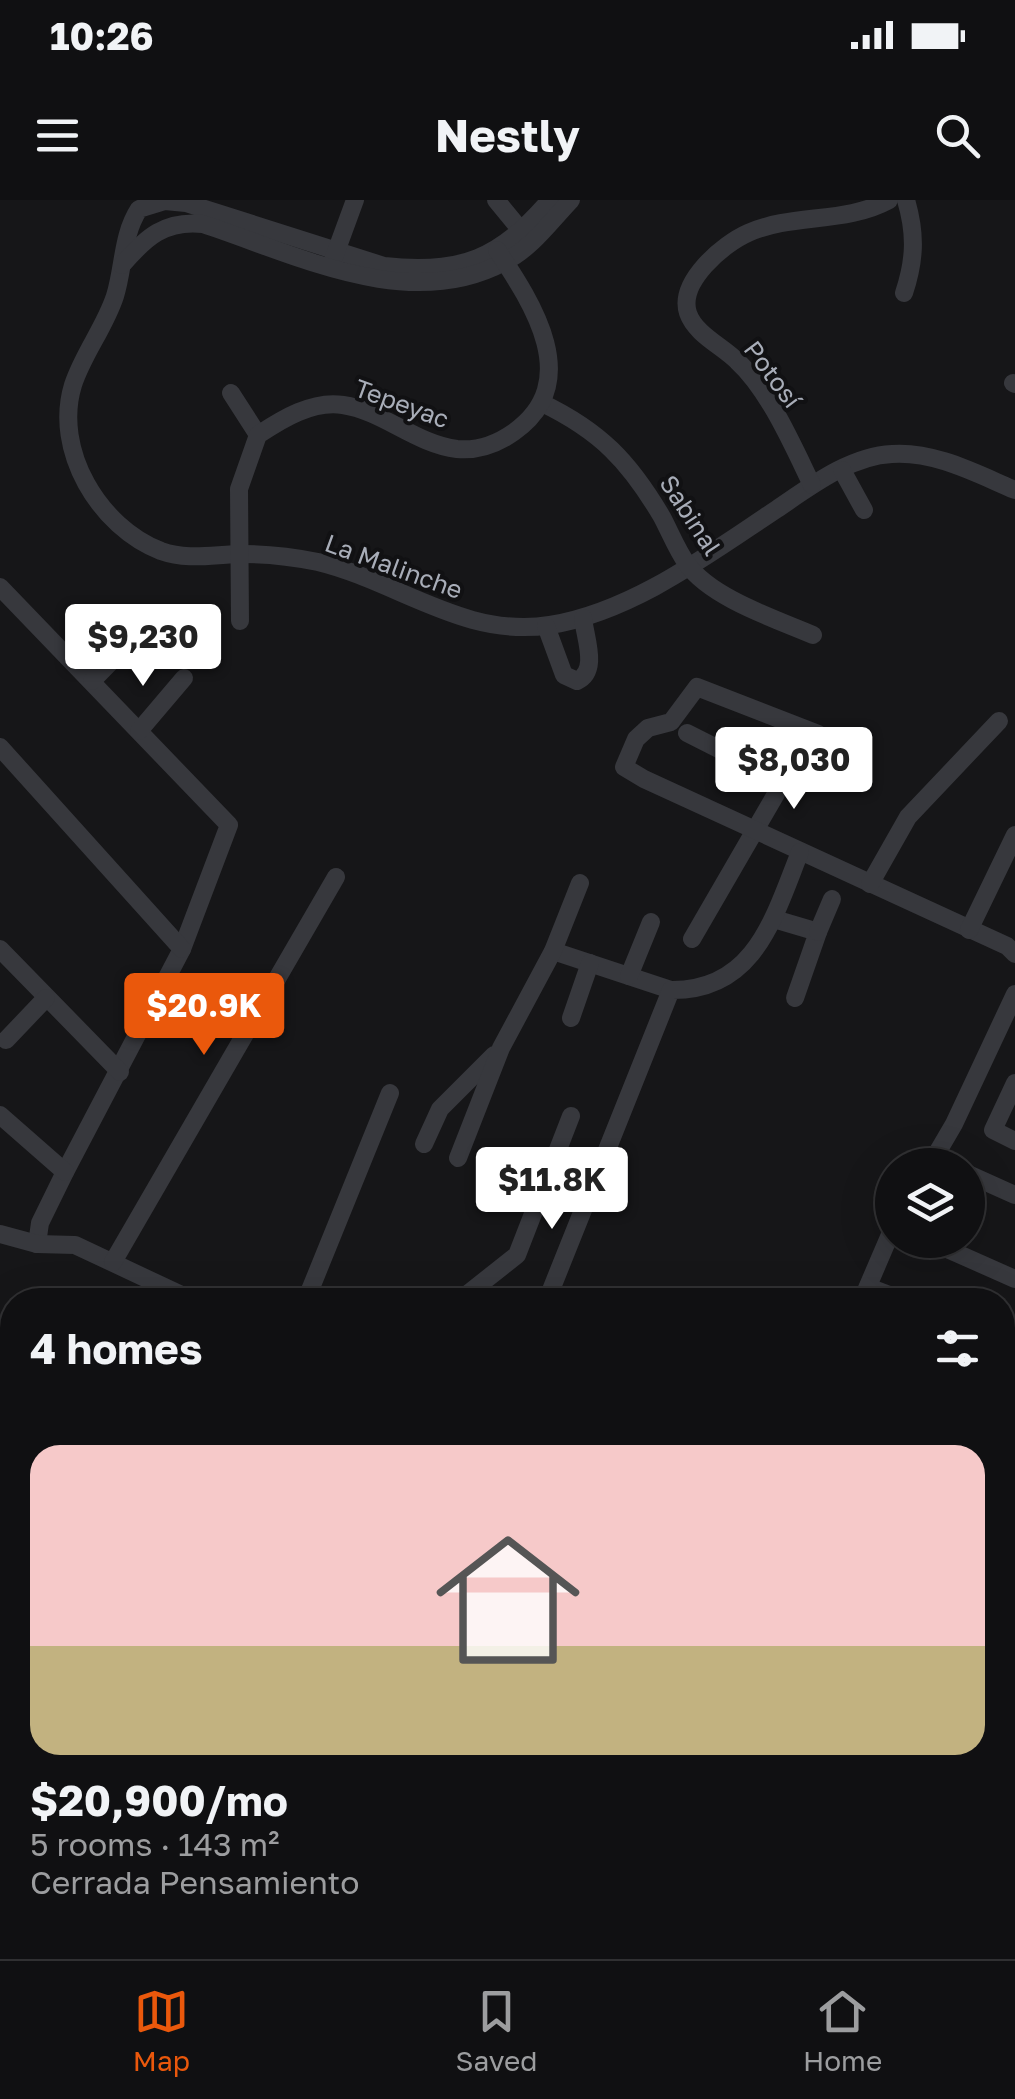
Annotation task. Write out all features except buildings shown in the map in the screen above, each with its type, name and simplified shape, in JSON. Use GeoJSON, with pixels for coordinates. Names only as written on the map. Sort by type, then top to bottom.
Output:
{"type":"FeatureCollection","features":[{"type":"Feature","properties":{"kind":"street"},"geometry":{"type":"LineString","coordinates":[[334,258],[356,200]]}},
{"type":"Feature","properties":{"kind":"street"},"geometry":{"type":"LineString","coordinates":[[496,200],[527,238]]}},
{"type":"Feature","properties":{"kind":"street"},"geometry":{"type":"LineString","coordinates":[[527,238],[550,200]]}},
{"type":"Feature","properties":{"kind":"street"},"geometry":{"type":"LineString","coordinates":[[121,265],[156,231],[184,222],[334,258],[370,278],[425,284],[466,278],[527,238],[571,200]]}},
{"type":"Feature","properties":{"kind":"street","name":"Potosí"},"geometry":{"type":"LineString","coordinates":[[812,485],[774,412],[740,363],[696,327],[688,313],[687,298],[693,282],[720,251],[747,233],[777,224],[852,215],[889,200]]}},
{"type":"Feature","properties":{"kind":"street"},"geometry":{"type":"LineString","coordinates":[[904,293],[914,250],[913,224],[906,200]]}},
{"type":"Feature","properties":{"kind":"street","name":"La Malinche"},"geometry":{"type":"LineString","coordinates":[[334,258],[186,204],[164,201],[138,209],[131,220],[114,296],[72,389],[68,417],[72,453],[86,484],[110,515],[136,538],[162,551],[199,558],[241,554],[320,563],[374,581],[446,614],[477,622],[546,626],[624,602],[688,566],[812,485],[863,460],[891,454],[918,455],[950,463],[1015,490]]}},
{"type":"Feature","properties":{"kind":"street"},"geometry":{"type":"LineString","coordinates":[[501,256],[548,346],[549,369],[542,403]]}},
{"type":"Feature","properties":{"kind":"street"},"geometry":{"type":"LineString","coordinates":[[231,393],[258,435],[239,489],[240,621]]}},
{"type":"Feature","properties":{"kind":"street","name":"Tepeyac"},"geometry":{"type":"LineString","coordinates":[[258,435],[298,412],[343,405],[428,441],[457,449],[477,448],[499,443],[520,428],[542,403]]}},
{"type":"Feature","properties":{"kind":"street","name":"Sabinal"},"geometry":{"type":"LineString","coordinates":[[542,403],[594,432],[628,463],[688,566],[738,602],[813,636]]}},
{"type":"Feature","properties":{"kind":"street"},"geometry":{"type":"LineString","coordinates":[[842,470],[864,510]]}},
{"type":"Feature","properties":{"kind":"street"},"geometry":{"type":"LineString","coordinates":[[0,587],[229,825],[182,949],[65,1172],[40,1223],[37,1244]]}},
{"type":"Feature","properties":{"kind":"street"},"geometry":{"type":"LineString","coordinates":[[546,626],[564,675],[576,681],[586,676],[590,668],[582,618]]}},
{"type":"Feature","properties":{"kind":"street"},"geometry":{"type":"LineString","coordinates":[[92,681],[140,630]]}},
{"type":"Feature","properties":{"kind":"street"},"geometry":{"type":"LineString","coordinates":[[139,731],[184,678]]}},
{"type":"Feature","properties":{"kind":"street"},"geometry":{"type":"LineString","coordinates":[[818,734],[697,687],[671,722],[648,728],[636,739],[624,766],[1007,946],[1015,954]]}},
{"type":"Feature","properties":{"kind":"street"},"geometry":{"type":"LineString","coordinates":[[870,884],[908,817],[999,721]]}},
{"type":"Feature","properties":{"kind":"street"},"geometry":{"type":"LineString","coordinates":[[686,733],[772,776],[778,784],[756,831],[692,938]]}},
{"type":"Feature","properties":{"kind":"street"},"geometry":{"type":"LineString","coordinates":[[0,747],[182,949]]}},
{"type":"Feature","properties":{"kind":"street"},"geometry":{"type":"LineString","coordinates":[[969,930],[1015,835]]}},
{"type":"Feature","properties":{"kind":"street"},"geometry":{"type":"LineString","coordinates":[[553,950],[671,990],[693,990],[721,982],[746,962],[774,918],[800,852]]}},
{"type":"Feature","properties":{"kind":"street"},"geometry":{"type":"LineString","coordinates":[[113,1262],[336,876]]}},
{"type":"Feature","properties":{"kind":"street"},"geometry":{"type":"LineString","coordinates":[[458,1158],[502,1048],[553,950],[580,884]]}},
{"type":"Feature","properties":{"kind":"street"},"geometry":{"type":"LineString","coordinates":[[796,998],[832,899]]}},
{"type":"Feature","properties":{"kind":"street"},"geometry":{"type":"LineString","coordinates":[[774,918],[818,932]]}},
{"type":"Feature","properties":{"kind":"street"},"geometry":{"type":"LineString","coordinates":[[629,976],[651,922]]}},
{"type":"Feature","properties":{"kind":"street"},"geometry":{"type":"LineString","coordinates":[[0,949],[120,1072]]}},
{"type":"Feature","properties":{"kind":"street"},"geometry":{"type":"LineString","coordinates":[[571,1018],[590,963]]}},
{"type":"Feature","properties":{"kind":"street"},"geometry":{"type":"LineString","coordinates":[[552,1288],[671,990]]}},
{"type":"Feature","properties":{"kind":"street"},"geometry":{"type":"LineString","coordinates":[[944,1148],[1015,994]]}},
{"type":"Feature","properties":{"kind":"street"},"geometry":{"type":"LineString","coordinates":[[6,1040],[46,998]]}},
{"type":"Feature","properties":{"kind":"street"},"geometry":{"type":"LineString","coordinates":[[424,1144],[440,1109],[502,1048]]}},
{"type":"Feature","properties":{"kind":"street"},"geometry":{"type":"LineString","coordinates":[[1015,1083],[993,1130],[1015,1140]]}},
{"type":"Feature","properties":{"kind":"street"},"geometry":{"type":"LineString","coordinates":[[311,1288],[390,1093]]}},
{"type":"Feature","properties":{"kind":"street"},"geometry":{"type":"LineString","coordinates":[[0,1115],[65,1172]]}},
{"type":"Feature","properties":{"kind":"street"},"geometry":{"type":"LineString","coordinates":[[475,1288],[517,1255],[572,1116]]}},
{"type":"Feature","properties":{"kind":"street"},"geometry":{"type":"LineString","coordinates":[[985,1182],[1015,1195]]}},
{"type":"Feature","properties":{"kind":"street"},"geometry":{"type":"LineString","coordinates":[[0,1234],[37,1244],[75,1245],[167,1288]]}},
{"type":"Feature","properties":{"kind":"street"},"geometry":{"type":"LineString","coordinates":[[868,1288],[880,1258]]}},
{"type":"Feature","properties":{"kind":"street"},"geometry":{"type":"LineString","coordinates":[[969,1258],[1015,1278]]}}]}
